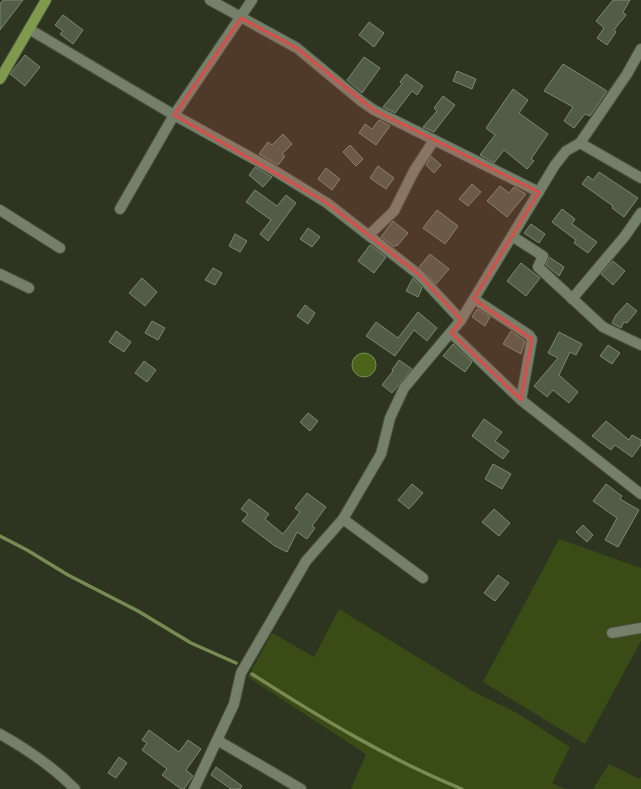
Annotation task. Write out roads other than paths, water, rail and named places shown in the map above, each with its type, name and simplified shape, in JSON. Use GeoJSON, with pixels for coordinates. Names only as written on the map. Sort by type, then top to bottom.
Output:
{"type":"FeatureCollection","features":[{"type":"Feature","properties":{"kind":"main road"},"geometry":{"type":"LineString","coordinates":[[0,79],[46,0]]}},
{"type":"Feature","properties":{"kind":"street"},"geometry":{"type":"LineString","coordinates":[[210,0],[297,48],[355,97],[374,110],[539,192]]}},
{"type":"Feature","properties":{"kind":"street"},"geometry":{"type":"LineString","coordinates":[[120,209],[174,115],[252,0]]}},
{"type":"Feature","properties":{"kind":"street"},"geometry":{"type":"LineString","coordinates":[[29,29],[327,203],[418,274],[461,320]]}},
{"type":"Feature","properties":{"kind":"street"},"geometry":{"type":"LineString","coordinates":[[194,789],[234,704],[241,673],[306,561],[343,519],[381,454],[390,418],[404,388],[461,320],[554,165],[566,151],[580,143],[627,74],[641,49]]}},
{"type":"Feature","properties":{"kind":"street"},"geometry":{"type":"LineString","coordinates":[[369,235],[394,211],[414,172],[434,140]]}},
{"type":"Feature","properties":{"kind":"street"},"geometry":{"type":"LineString","coordinates":[[580,143],[641,178]]}},
{"type":"Feature","properties":{"kind":"street"},"geometry":{"type":"LineString","coordinates":[[0,210],[60,248]]}},
{"type":"Feature","properties":{"kind":"street"},"geometry":{"type":"LineString","coordinates":[[572,299],[625,236],[641,213]]}},
{"type":"Feature","properties":{"kind":"street"},"geometry":{"type":"LineString","coordinates":[[512,236],[543,256],[538,267],[603,327],[641,344]]}},
{"type":"Feature","properties":{"kind":"street"},"geometry":{"type":"LineString","coordinates":[[0,274],[29,288]]}},
{"type":"Feature","properties":{"kind":"street"},"geometry":{"type":"LineString","coordinates":[[474,299],[529,335],[532,339],[521,400]]}},
{"type":"Feature","properties":{"kind":"street"},"geometry":{"type":"LineString","coordinates":[[451,333],[521,400],[641,494]]}},
{"type":"Feature","properties":{"kind":"street"},"geometry":{"type":"LineString","coordinates":[[343,519],[424,578]]}},
{"type":"Feature","properties":{"kind":"street"},"geometry":{"type":"LineString","coordinates":[[612,633],[641,628]]}},
{"type":"Feature","properties":{"kind":"street"},"geometry":{"type":"LineString","coordinates":[[0,734],[24,747],[74,789]]}},
{"type":"Feature","properties":{"kind":"street"},"geometry":{"type":"LineString","coordinates":[[217,740],[301,789]]}},
{"type":"Feature","properties":{"kind":"waterway"},"geometry":{"type":"LineString","coordinates":[[0,536],[27,550],[68,575],[138,611],[191,643],[236,663]]}},
{"type":"Feature","properties":{"kind":"waterway"},"geometry":{"type":"LineString","coordinates":[[252,674],[303,706],[381,751],[462,789]]}}]}
